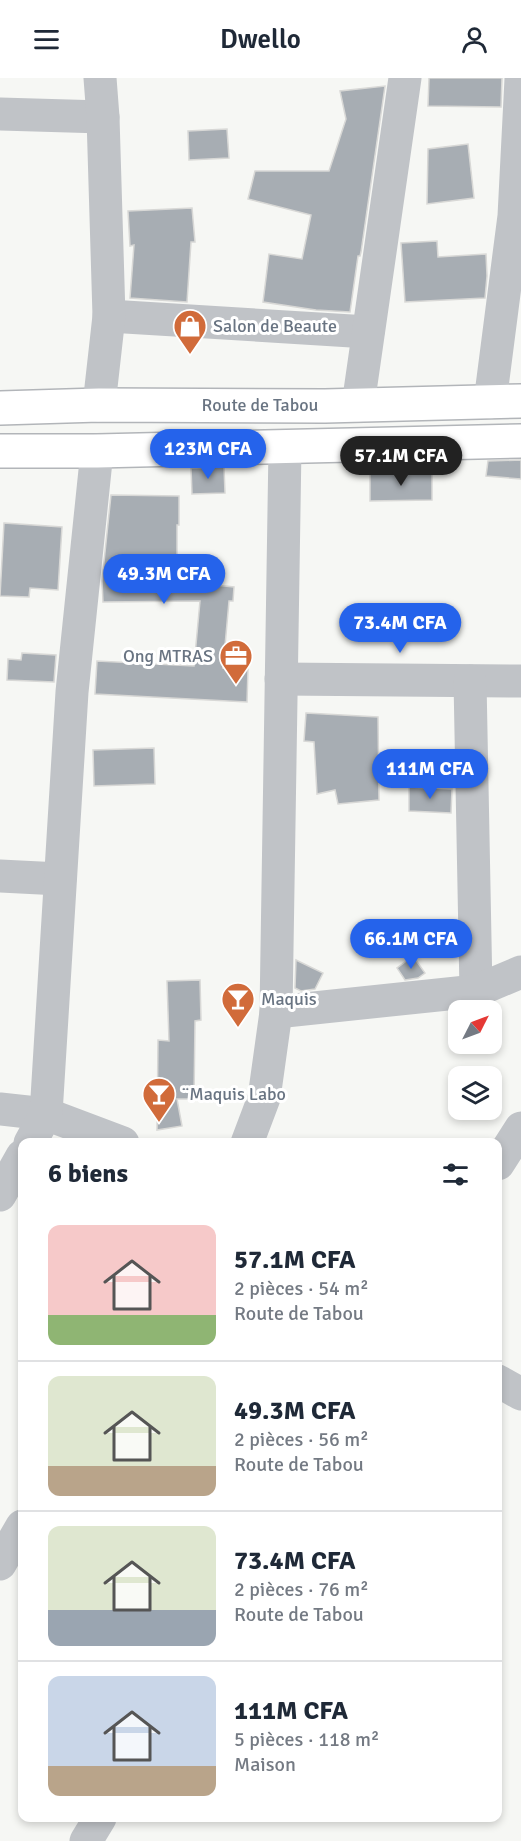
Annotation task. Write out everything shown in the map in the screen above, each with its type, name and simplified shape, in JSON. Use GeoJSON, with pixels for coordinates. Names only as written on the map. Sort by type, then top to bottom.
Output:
{"type":"FeatureCollection","features":[{"type":"Feature","properties":{"kind":"main road","name":"Route de Tabou"},"geometry":{"type":"LineString","coordinates":[[0,408],[99,405],[358,405],[505,401]]}},
{"type":"Feature","properties":{"kind":"main road"},"geometry":{"type":"LineString","coordinates":[[0,451],[97,451],[521,441]]}},
{"type":"Feature","properties":{"kind":"street"},"geometry":{"type":"LineString","coordinates":[[99,405],[109,316],[100,78]]}},
{"type":"Feature","properties":{"kind":"street"},"geometry":{"type":"LineString","coordinates":[[358,405],[405,78]]}},
{"type":"Feature","properties":{"kind":"street"},"geometry":{"type":"LineString","coordinates":[[505,401],[521,79]]}},
{"type":"Feature","properties":{"kind":"street"},"geometry":{"type":"LineString","coordinates":[[0,114],[103,117]]}},
{"type":"Feature","properties":{"kind":"street"},"geometry":{"type":"LineString","coordinates":[[109,316],[368,332]]}},
{"type":"Feature","properties":{"kind":"street"},"geometry":{"type":"LineString","coordinates":[[249,1138],[264,1098],[276,1012],[285,447]]}},
{"type":"Feature","properties":{"kind":"street"},"geometry":{"type":"LineString","coordinates":[[33,1138],[46,1114],[72,692],[97,451]]}},
{"type":"Feature","properties":{"kind":"street"},"geometry":{"type":"LineString","coordinates":[[281,679],[521,681]]}},
{"type":"Feature","properties":{"kind":"street"},"geometry":{"type":"LineString","coordinates":[[470,681],[476,991]]}},
{"type":"Feature","properties":{"kind":"street"},"geometry":{"type":"LineString","coordinates":[[0,876],[60,879]]}},
{"type":"Feature","properties":{"kind":"street"},"geometry":{"type":"LineString","coordinates":[[276,1012],[476,991],[521,972]]}},
{"type":"Feature","properties":{"kind":"street"},"geometry":{"type":"LineString","coordinates":[[0,1109],[46,1114],[110,1138]]}},
{"type":"Feature","properties":{"kind":"street"},"geometry":{"type":"LineString","coordinates":[[502,1158],[521,1128]]}},
{"type":"Feature","properties":{"kind":"street"},"geometry":{"type":"LineString","coordinates":[[0,1195],[18,1162]]}},
{"type":"Feature","properties":{"kind":"street"},"geometry":{"type":"LineString","coordinates":[[502,1383],[521,1394]]}},
{"type":"Feature","properties":{"kind":"street"},"geometry":{"type":"LineString","coordinates":[[86,1841],[98,1822]]}},
{"type":"Feature","properties":{"kind":"building"},"geometry":{"type":"Polygon","coordinates":[[[429,78],[502,78],[501,107],[428,106],[429,78]]]}},
{"type":"Feature","properties":{"kind":"building"},"geometry":{"type":"Polygon","coordinates":[[[385,86],[350,312],[316,310],[263,302],[269,254],[302,259],[311,215],[248,199],[255,171],[329,171],[346,119],[340,91],[385,86]]]}},
{"type":"Feature","properties":{"kind":"building"},"geometry":{"type":"Polygon","coordinates":[[[227,129],[229,158],[189,160],[188,131],[227,129]]]}},
{"type":"Feature","properties":{"kind":"building"},"geometry":{"type":"Polygon","coordinates":[[[468,144],[474,198],[427,204],[428,149],[468,144]]]}},
{"type":"Feature","properties":{"kind":"building"},"geometry":{"type":"Polygon","coordinates":[[[192,208],[195,242],[191,242],[187,302],[130,298],[134,245],[130,246],[128,211],[192,208]]]}},
{"type":"Feature","properties":{"kind":"building"},"geometry":{"type":"Polygon","coordinates":[[[437,241],[438,257],[486,254],[485,298],[405,302],[401,243],[437,241]]]}},
{"type":"Feature","properties":{"kind":"building"},"geometry":{"type":"Polygon","coordinates":[[[521,460],[521,479],[486,476],[488,461],[521,460]]]}},
{"type":"Feature","properties":{"kind":"building"},"geometry":{"type":"Polygon","coordinates":[[[224,467],[225,493],[192,494],[191,468],[224,467]]]}},
{"type":"Feature","properties":{"kind":"building"},"geometry":{"type":"Polygon","coordinates":[[[370,474],[432,474],[432,500],[370,501],[370,474]]]}},
{"type":"Feature","properties":{"kind":"building"},"geometry":{"type":"Polygon","coordinates":[[[111,495],[179,496],[177,581],[234,587],[233,601],[229,601],[223,668],[248,669],[247,702],[95,694],[97,661],[194,666],[200,601],[103,602],[102,581],[111,495]]]}},
{"type":"Feature","properties":{"kind":"building"},"geometry":{"type":"Polygon","coordinates":[[[4,523],[62,527],[58,590],[30,588],[29,597],[0,596],[4,523]]]}},
{"type":"Feature","properties":{"kind":"building"},"geometry":{"type":"Polygon","coordinates":[[[22,653],[56,655],[54,682],[7,680],[8,659],[21,660],[22,653]]]}},
{"type":"Feature","properties":{"kind":"building"},"geometry":{"type":"Polygon","coordinates":[[[306,713],[378,717],[379,800],[338,804],[335,790],[317,794],[314,742],[304,741],[306,713]]]}},
{"type":"Feature","properties":{"kind":"building"},"geometry":{"type":"Polygon","coordinates":[[[154,748],[155,784],[94,786],[93,750],[154,748]]]}},
{"type":"Feature","properties":{"kind":"building"},"geometry":{"type":"Polygon","coordinates":[[[409,787],[452,789],[451,813],[409,811],[409,787]]]}},
{"type":"Feature","properties":{"kind":"building"},"geometry":{"type":"Polygon","coordinates":[[[413,956],[425,973],[418,978],[405,980],[397,968],[413,956]]]}},
{"type":"Feature","properties":{"kind":"building"},"geometry":{"type":"Polygon","coordinates":[[[296,960],[323,973],[315,989],[301,991],[295,988],[296,960]]]}},
{"type":"Feature","properties":{"kind":"building"},"geometry":{"type":"Polygon","coordinates":[[[200,980],[201,1020],[195,1021],[194,1099],[177,1099],[182,1126],[157,1130],[158,1040],[169,1041],[167,981],[200,980]]]}},
{"type":"Feature","properties":{"kind":"place","name":"Salon de Beaute"},"geometry":{"type":"Point","coordinates":[190,355]}},
{"type":"Feature","properties":{"kind":"place","name":"Ong MTRAS"},"geometry":{"type":"Point","coordinates":[236,685]}},
{"type":"Feature","properties":{"kind":"place","name":"Maquis"},"geometry":{"type":"Point","coordinates":[238,1028]}},
{"type":"Feature","properties":{"kind":"place","name":"¨Maquis Labo"},"geometry":{"type":"Point","coordinates":[159,1123]}}]}
